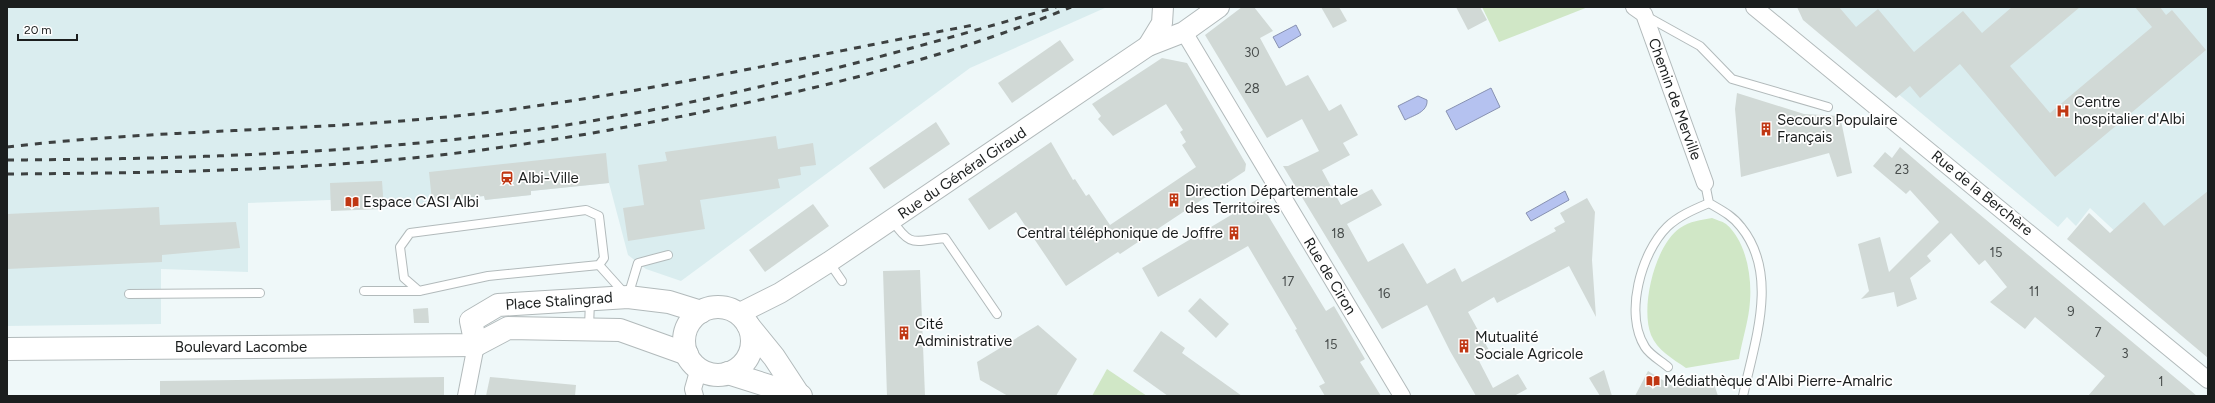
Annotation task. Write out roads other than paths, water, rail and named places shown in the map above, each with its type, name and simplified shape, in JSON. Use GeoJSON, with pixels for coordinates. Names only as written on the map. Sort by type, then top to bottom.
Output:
{"type":"FeatureCollection","features":[{"type":"Feature","properties":{"kind":"main road","name":"Place Stalingrad"},"geometry":{"type":"LineString","coordinates":[[693,361],[620,330],[508,328],[476,345],[471,321],[498,305],[628,297],[669,302],[701,312]]}},
{"type":"Feature","properties":{"kind":"main road"},"geometry":{"type":"LineString","coordinates":[[720,307],[743,319],[774,357],[800,396],[728,373],[713,374],[693,361],[684,344],[686,330],[694,317],[701,312],[720,307]]}},
{"type":"Feature","properties":{"kind":"main road"},"geometry":{"type":"LineString","coordinates":[[728,373],[740,366],[749,354],[751,340],[743,319]]}},
{"type":"Feature","properties":{"kind":"main road","name":"Boulevard Lacombe"},"geometry":{"type":"LineString","coordinates":[[7,349],[476,345]]}},
{"type":"Feature","properties":{"kind":"street"},"geometry":{"type":"LineString","coordinates":[[1148,46],[1162,22],[1163,7]]}},
{"type":"Feature","properties":{"kind":"street","name":"Rue du Général Giraud"},"geometry":{"type":"LineString","coordinates":[[743,319],[1148,46],[1184,32],[1219,7]]}},
{"type":"Feature","properties":{"kind":"street","name":"Rue de la Berchère"},"geometry":{"type":"LineString","coordinates":[[1754,7],[2208,380]]}},
{"type":"Feature","properties":{"kind":"street","name":"Chemin de Merville"},"geometry":{"type":"LineString","coordinates":[[1639,11],[1705,183]]}},
{"type":"Feature","properties":{"kind":"street","name":"Rue de Ciron"},"geometry":{"type":"LineString","coordinates":[[1184,32],[1402,396]]}},
{"type":"Feature","properties":{"kind":"street"},"geometry":{"type":"LineString","coordinates":[[466,396],[476,345]]}},
{"type":"Feature","properties":{"kind":"street"},"geometry":{"type":"LineString","coordinates":[[693,361],[694,396]]}},
{"type":"Feature","properties":{"kind":"lane","name":"Chemin de Merville"},"geometry":{"type":"LineString","coordinates":[[1639,11],[1700,46],[1732,79],[1828,107]]}},
{"type":"Feature","properties":{"kind":"lane"},"geometry":{"type":"LineString","coordinates":[[1705,183],[1709,203],[1728,214],[1741,227],[1753,248],[1763,285],[1759,318],[1743,396]]}},
{"type":"Feature","properties":{"kind":"lane"},"geometry":{"type":"LineString","coordinates":[[1668,368],[1645,348],[1635,324],[1637,292],[1642,268],[1652,248],[1667,227],[1690,211],[1709,203]]}},
{"type":"Feature","properties":{"kind":"lane"},"geometry":{"type":"LineString","coordinates":[[364,291],[419,292],[488,276],[599,265],[604,258],[599,216],[586,210],[410,233],[400,247],[404,278],[419,292]]}},
{"type":"Feature","properties":{"kind":"lane"},"geometry":{"type":"LineString","coordinates":[[892,220],[903,236],[912,242],[945,238],[997,314]]}},
{"type":"Feature","properties":{"kind":"lane"},"geometry":{"type":"LineString","coordinates":[[628,297],[638,263],[668,255]]}},
{"type":"Feature","properties":{"kind":"lane"},"geometry":{"type":"LineString","coordinates":[[829,262],[842,281]]}},
{"type":"Feature","properties":{"kind":"lane"},"geometry":{"type":"LineString","coordinates":[[599,265],[628,297]]}},
{"type":"Feature","properties":{"kind":"lane"},"geometry":{"type":"LineString","coordinates":[[129,294],[260,293]]}},
{"type":"Feature","properties":{"kind":"lane"},"geometry":{"type":"LineString","coordinates":[[589,329],[590,299]]}},
{"type":"Feature","properties":{"kind":"water"},"geometry":{"type":"Polygon","coordinates":[[[1296,25],[1301,35],[1279,48],[1273,37],[1296,25]]]}},
{"type":"Feature","properties":{"kind":"water"},"geometry":{"type":"Polygon","coordinates":[[[1491,88],[1500,107],[1456,130],[1446,111],[1491,88]]]}},
{"type":"Feature","properties":{"kind":"water"},"geometry":{"type":"Polygon","coordinates":[[[1418,96],[1427,100],[1427,104],[1420,113],[1405,120],[1398,106],[1418,96]]]}},
{"type":"Feature","properties":{"kind":"water"},"geometry":{"type":"Polygon","coordinates":[[[1565,191],[1569,200],[1531,221],[1526,213],[1565,191]]]}},
{"type":"Feature","properties":{"kind":"railway"},"geometry":{"type":"LineString","coordinates":[[7,160],[220,156],[361,148],[432,142],[573,124],[756,88],[937,41],[1056,7]]}},
{"type":"Feature","properties":{"kind":"railway"},"geometry":{"type":"LineString","coordinates":[[7,174],[166,172],[325,165],[431,156],[557,139],[764,99],[881,71],[958,48],[1034,22],[1071,7]]}},
{"type":"Feature","properties":{"kind":"railway"},"geometry":{"type":"LineString","coordinates":[[7,147],[128,136],[310,127],[491,112],[552,104],[673,84],[974,25]]}},
{"type":"Feature","properties":{"kind":"place","name":"Centre hospitalier d'Albi"},"geometry":{"type":"Point","coordinates":[2063,111]}},
{"type":"Feature","properties":{"kind":"place","name":"Secours Populaire Français"},"geometry":{"type":"Point","coordinates":[1766,129]}},
{"type":"Feature","properties":{"kind":"place","name":"Albi-Ville"},"geometry":{"type":"Point","coordinates":[507,178]}},
{"type":"Feature","properties":{"kind":"place","name":"Direction Départementale des Territoires"},"geometry":{"type":"Point","coordinates":[1174,200]}},
{"type":"Feature","properties":{"kind":"place","name":"Espace CASI Albi"},"geometry":{"type":"Point","coordinates":[352,202]}},
{"type":"Feature","properties":{"kind":"place","name":"Central téléphonique de Joffre"},"geometry":{"type":"Point","coordinates":[1234,233]}},
{"type":"Feature","properties":{"kind":"place","name":"Cité Administrative"},"geometry":{"type":"Point","coordinates":[904,333]}},
{"type":"Feature","properties":{"kind":"place","name":"Mutualité Sociale Agricole"},"geometry":{"type":"Point","coordinates":[1464,346]}},
{"type":"Feature","properties":{"kind":"place","name":"Médiathèque d'Albi Pierre-Amalric"},"geometry":{"type":"Point","coordinates":[1653,381]}}]}
